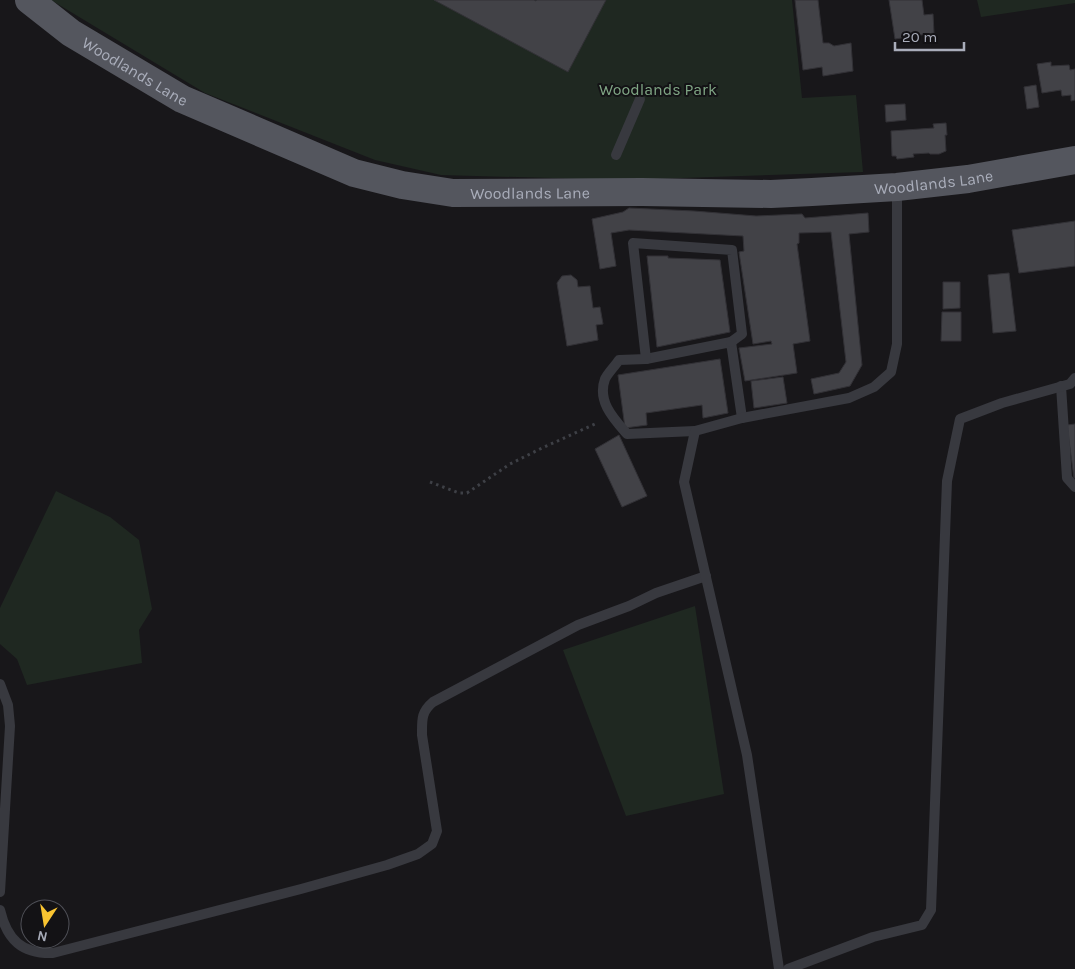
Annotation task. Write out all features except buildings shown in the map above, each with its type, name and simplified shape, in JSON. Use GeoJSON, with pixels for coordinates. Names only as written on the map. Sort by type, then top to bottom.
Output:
{"type":"FeatureCollection","features":[{"type":"Feature","properties":{"kind":"main road","name":"Woodlands Lane"},"geometry":{"type":"LineString","coordinates":[[30,0],[71,33],[182,99],[354,173],[402,185],[453,193],[652,192],[772,194],[897,187],[968,179],[1075,160]]}},
{"type":"Feature","properties":{"kind":"lane"},"geometry":{"type":"LineString","coordinates":[[616,155],[640,99]]}},
{"type":"Feature","properties":{"kind":"lane"},"geometry":{"type":"LineString","coordinates":[[646,359],[634,243],[732,250],[742,334],[731,342],[646,359],[619,360],[606,378],[602,395],[611,416],[627,434],[695,431],[742,418],[849,398],[874,387],[891,372],[897,344],[897,187]]}},
{"type":"Feature","properties":{"kind":"lane"},"geometry":{"type":"LineString","coordinates":[[731,342],[742,418]]}},
{"type":"Feature","properties":{"kind":"lane"},"geometry":{"type":"LineString","coordinates":[[788,969],[872,937],[922,925],[931,910],[947,481],[960,419],[1002,403],[1070,384],[1075,378]]}},
{"type":"Feature","properties":{"kind":"lane"},"geometry":{"type":"LineString","coordinates":[[1062,386],[1067,478],[1075,487]]}},
{"type":"Feature","properties":{"kind":"lane"},"geometry":{"type":"LineString","coordinates":[[695,431],[684,482],[746,754],[778,969]]}},
{"type":"Feature","properties":{"kind":"lane"},"geometry":{"type":"LineString","coordinates":[[0,910],[3,925],[11,938],[24,949],[34,952],[54,953],[301,889],[387,865],[418,854],[432,844],[437,831],[422,735],[422,720],[425,709],[433,702],[578,625],[629,606],[656,593],[706,576]]}},
{"type":"Feature","properties":{"kind":"lane"},"geometry":{"type":"LineString","coordinates":[[0,684],[8,705],[10,726],[0,892]]}},
{"type":"Feature","properties":{"kind":"path"},"geometry":{"type":"LineString","coordinates":[[430,482],[459,493],[467,493],[510,464],[540,448],[611,416]]}},
{"type":"Feature","properties":{"kind":"green space","name":"Woodlands Park"},"geometry":{"type":"Polygon","coordinates":[[[51,0],[792,0],[802,98],[856,95],[863,172],[623,180],[441,175],[375,160],[205,93],[51,0]]]}},
{"type":"Feature","properties":{"kind":"green space"},"geometry":{"type":"Polygon","coordinates":[[[977,0],[1075,0],[1075,3],[981,17],[977,0]]]}},
{"type":"Feature","properties":{"kind":"green space"},"geometry":{"type":"Polygon","coordinates":[[[56,491],[110,517],[139,540],[152,609],[139,630],[142,663],[27,685],[17,659],[0,644],[0,608],[56,491]]]}},
{"type":"Feature","properties":{"kind":"green space"},"geometry":{"type":"Polygon","coordinates":[[[695,606],[724,794],[626,816],[563,650],[695,606]]]}}]}
